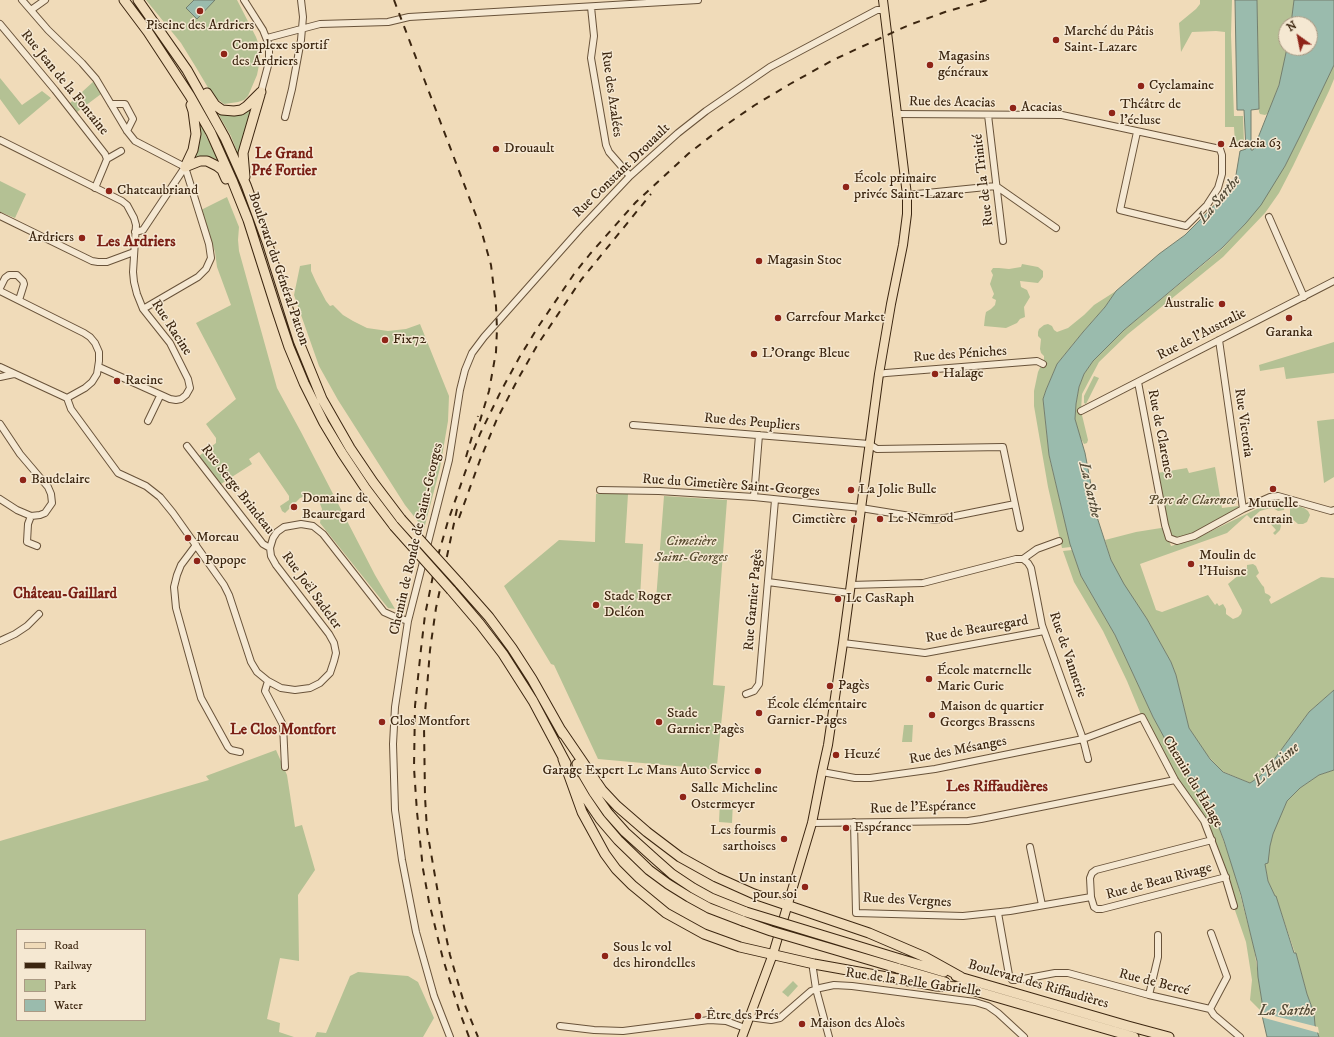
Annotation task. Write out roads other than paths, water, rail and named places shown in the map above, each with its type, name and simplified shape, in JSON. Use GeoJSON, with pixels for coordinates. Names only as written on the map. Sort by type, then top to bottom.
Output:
{"type":"FeatureCollection","features":[{"type":"Feature","properties":{"kind":"highway","name":"Boulevard du Général Patton"},"geometry":{"type":"LineString","coordinates":[[124,0],[148,32],[177,76],[211,133],[248,220],[289,347],[304,383],[324,423],[366,489],[394,526],[451,590],[504,654],[533,701],[563,759]]}},
{"type":"Feature","properties":{"kind":"highway","name":"Boulevard du Général Patton"},"geometry":{"type":"LineString","coordinates":[[138,0],[187,70],[225,138],[246,185],[267,242],[298,340],[322,399],[350,448],[401,519],[489,617],[512,648],[560,730]]}},
{"type":"Feature","properties":{"kind":"highway"},"geometry":{"type":"LineString","coordinates":[[187,70],[215,105],[222,110],[241,110],[261,92]]}},
{"type":"Feature","properties":{"kind":"highway"},"geometry":{"type":"LineString","coordinates":[[177,76],[194,111],[195,122],[196,134],[193,150],[185,167]]}},
{"type":"Feature","properties":{"kind":"highway"},"geometry":{"type":"LineString","coordinates":[[246,185],[243,153],[261,92]]}},
{"type":"Feature","properties":{"kind":"highway"},"geometry":{"type":"LineString","coordinates":[[185,167],[200,161],[207,161],[222,170],[238,210],[248,220]]}},
{"type":"Feature","properties":{"kind":"highway"},"geometry":{"type":"LineString","coordinates":[[560,730],[602,790],[617,806],[647,832],[680,857],[716,877],[754,894],[869,933],[925,957],[962,977]]}},
{"type":"Feature","properties":{"kind":"highway"},"geometry":{"type":"LineString","coordinates":[[560,730],[594,792],[625,832],[672,874],[711,898],[746,912],[898,963]]}},
{"type":"Feature","properties":{"kind":"highway"},"geometry":{"type":"LineString","coordinates":[[563,759],[585,797],[618,840],[650,870],[668,884],[689,897],[709,908],[772,931],[898,963]]}},
{"type":"Feature","properties":{"kind":"highway"},"geometry":{"type":"LineString","coordinates":[[563,759],[582,812],[596,839],[616,869],[632,885],[666,913],[704,934],[740,947],[814,964],[937,986],[964,987]]}},
{"type":"Feature","properties":{"kind":"highway","name":"Boulevard des Riffaudières"},"geometry":{"type":"LineString","coordinates":[[898,963],[962,977],[1169,1037]]}},
{"type":"Feature","properties":{"kind":"highway","name":"Boulevard des Riffaudières"},"geometry":{"type":"LineString","coordinates":[[898,963],[964,987],[1134,1037]]}},
{"type":"Feature","properties":{"kind":"main road"},"geometry":{"type":"LineString","coordinates":[[742,1037],[773,954],[788,905],[812,823],[828,745],[879,374],[891,304],[904,245],[907,195],[883,0]]}},
{"type":"Feature","properties":{"kind":"street"},"geometry":{"type":"LineString","coordinates":[[22,0],[48,30],[96,78],[127,131],[135,140],[185,167],[209,244],[211,258],[206,269],[198,277],[144,309]]}},
{"type":"Feature","properties":{"kind":"street"},"geometry":{"type":"LineString","coordinates":[[31,10],[45,0]]}},
{"type":"Feature","properties":{"kind":"street"},"geometry":{"type":"LineString","coordinates":[[244,0],[267,38],[269,62],[261,92]]}},
{"type":"Feature","properties":{"kind":"street"},"geometry":{"type":"LineString","coordinates":[[285,117],[292,89],[302,29],[303,17],[301,0]]}},
{"type":"Feature","properties":{"kind":"street"},"geometry":{"type":"LineString","coordinates":[[267,38],[320,24],[388,22],[409,17],[698,0]]}},
{"type":"Feature","properties":{"kind":"street","name":"Rue des Azalées"},"geometry":{"type":"LineString","coordinates":[[590,7],[594,36],[591,58],[606,145],[609,152],[630,176]]}},
{"type":"Feature","properties":{"kind":"street","name":"Rue Constant Drouault"},"geometry":{"type":"LineString","coordinates":[[472,354],[484,337],[580,229],[630,176],[678,133],[738,88],[770,67],[877,10],[884,10]]}},
{"type":"Feature","properties":{"kind":"street","name":"Rue Jean de la Fontaine"},"geometry":{"type":"LineString","coordinates":[[0,24],[74,114],[105,154],[107,159]]}},
{"type":"Feature","properties":{"kind":"street"},"geometry":{"type":"LineString","coordinates":[[111,104],[125,104],[133,119],[127,131]]}},
{"type":"Feature","properties":{"kind":"street","name":"Rue des Acacias"},"geometry":{"type":"LineString","coordinates":[[896,114],[988,116],[1062,115],[1220,149],[1222,155],[1222,174],[1218,188],[1206,205],[1186,226],[1120,210],[1137,132]]}},
{"type":"Feature","properties":{"kind":"street","name":"Rue de la Trinité"},"geometry":{"type":"LineString","coordinates":[[988,116],[1003,241]]}},
{"type":"Feature","properties":{"kind":"street","name":"Rue Racine"},"geometry":{"type":"LineString","coordinates":[[0,140],[122,201],[127,205],[136,224],[134,282],[141,304],[170,344],[190,383],[188,392],[181,399],[176,400],[160,396],[99,367]]}},
{"type":"Feature","properties":{"kind":"street"},"geometry":{"type":"LineString","coordinates":[[95,188],[107,159],[121,151]]}},
{"type":"Feature","properties":{"kind":"street"},"geometry":{"type":"LineString","coordinates":[[135,232],[143,230],[185,167]]}},
{"type":"Feature","properties":{"kind":"street"},"geometry":{"type":"LineString","coordinates":[[907,195],[996,186],[1056,228]]}},
{"type":"Feature","properties":{"kind":"street"},"geometry":{"type":"LineString","coordinates":[[0,216],[92,261],[106,262],[134,252]]}},
{"type":"Feature","properties":{"kind":"street"},"geometry":{"type":"LineString","coordinates":[[1269,217],[1304,297]]}},
{"type":"Feature","properties":{"kind":"street"},"geometry":{"type":"LineString","coordinates":[[0,367],[67,398],[86,388],[97,374],[99,367],[99,352],[95,343],[90,337],[19,300],[0,289],[5,278],[9,275],[17,275],[23,281],[24,284],[19,300]]}},
{"type":"Feature","properties":{"kind":"street","name":"Rue de l'Australie"},"geometry":{"type":"LineString","coordinates":[[1081,411],[1334,281]]}},
{"type":"Feature","properties":{"kind":"street","name":"Rue Victoria"},"geometry":{"type":"LineString","coordinates":[[1219,340],[1243,509]]}},
{"type":"Feature","properties":{"kind":"street","name":"Chemin de Ronde de Saint-Georges"},"geometry":{"type":"LineString","coordinates":[[450,1037],[434,996],[416,932],[402,860],[395,810],[395,707],[408,621],[449,460],[460,390],[465,370],[472,354]]}},
{"type":"Feature","properties":{"kind":"street","name":"Rue des Péniches"},"geometry":{"type":"LineString","coordinates":[[879,374],[1037,361],[1042,364]]}},
{"type":"Feature","properties":{"kind":"street"},"geometry":{"type":"LineString","coordinates":[[0,377],[14,374]]}},
{"type":"Feature","properties":{"kind":"street","name":"Rue de Clarence"},"geometry":{"type":"LineString","coordinates":[[1138,382],[1165,525],[1169,538],[1177,541],[1190,537],[1243,509]]}},
{"type":"Feature","properties":{"kind":"street"},"geometry":{"type":"LineString","coordinates":[[148,421],[160,396]]}},
{"type":"Feature","properties":{"kind":"street","name":"Rue Joël Sadeler"},"geometry":{"type":"LineString","coordinates":[[67,398],[71,409],[118,473],[146,486],[157,494],[174,513],[224,585],[229,595],[251,662],[257,672],[268,681],[281,688],[295,690],[310,688],[320,683],[330,673],[336,653],[334,643],[329,634],[276,565],[271,556],[270,548],[273,538],[276,532],[284,527],[301,524],[313,526],[323,534],[384,612],[408,621]]}},
{"type":"Feature","properties":{"kind":"street"},"geometry":{"type":"LineString","coordinates":[[0,424],[20,454],[48,487],[51,494],[52,503],[45,513],[31,516],[17,510],[0,499]]}},
{"type":"Feature","properties":{"kind":"street","name":"Rue des Peupliers"},"geometry":{"type":"LineString","coordinates":[[633,425],[870,444],[877,449],[1003,447],[1015,504]]}},
{"type":"Feature","properties":{"kind":"street"},"geometry":{"type":"LineString","coordinates":[[754,497],[759,435]]}},
{"type":"Feature","properties":{"kind":"street","name":"Rue Serge Brindeau"},"geometry":{"type":"LineString","coordinates":[[187,446],[263,544],[270,548]]}},
{"type":"Feature","properties":{"kind":"street","name":"Rue du Cimetière Saint-Georges"},"geometry":{"type":"LineString","coordinates":[[600,490],[659,491],[754,497],[861,508],[935,520],[1015,504]]}},
{"type":"Feature","properties":{"kind":"street"},"geometry":{"type":"LineString","coordinates":[[1243,509],[1270,497],[1278,496],[1331,511],[1334,510]]}},
{"type":"Feature","properties":{"kind":"street","name":"Rue Garnier Pagès"},"geometry":{"type":"LineString","coordinates":[[746,694],[754,691],[760,684],[775,500]]}},
{"type":"Feature","properties":{"kind":"street"},"geometry":{"type":"LineString","coordinates":[[1015,504],[1020,528]]}},
{"type":"Feature","properties":{"kind":"street"},"geometry":{"type":"LineString","coordinates":[[31,516],[28,524],[27,542],[37,546]]}},
{"type":"Feature","properties":{"kind":"street"},"geometry":{"type":"LineString","coordinates":[[768,582],[850,589],[923,583],[1016,559],[1023,559],[1036,549],[1059,541]]}},
{"type":"Feature","properties":{"kind":"street"},"geometry":{"type":"LineString","coordinates":[[196,545],[181,565],[177,575],[174,587],[176,608],[201,698],[228,747],[231,750],[240,752]]}},
{"type":"Feature","properties":{"kind":"street","name":"Rue de Vannerie"},"geometry":{"type":"LineString","coordinates":[[1023,559],[1031,568],[1042,625],[1083,739],[1088,759]]}},
{"type":"Feature","properties":{"kind":"street"},"geometry":{"type":"LineString","coordinates":[[0,641],[27,626],[39,614]]}},
{"type":"Feature","properties":{"kind":"street","name":"Rue de Beauregard"},"geometry":{"type":"LineString","coordinates":[[843,643],[926,653],[1044,631]]}},
{"type":"Feature","properties":{"kind":"street"},"geometry":{"type":"LineString","coordinates":[[268,681],[265,691],[282,725],[285,767]]}},
{"type":"Feature","properties":{"kind":"street","name":"Rue des Mésanges"},"geometry":{"type":"LineString","coordinates":[[822,772],[855,778],[935,770],[1083,739],[1142,717]]}},
{"type":"Feature","properties":{"kind":"street","name":"Chemin du Halage"},"geometry":{"type":"LineString","coordinates":[[1142,717],[1175,780],[1204,821],[1226,877],[1234,906]]}},
{"type":"Feature","properties":{"kind":"street","name":"Rue de l'Espérance"},"geometry":{"type":"LineString","coordinates":[[812,823],[968,821],[1175,780]]}},
{"type":"Feature","properties":{"kind":"street","name":"Rue des Vergnes"},"geometry":{"type":"LineString","coordinates":[[854,822],[856,913],[963,916],[998,913],[1092,897]]}},
{"type":"Feature","properties":{"kind":"street"},"geometry":{"type":"LineString","coordinates":[[1092,897],[1090,878],[1092,873],[1096,870],[1212,840]]}},
{"type":"Feature","properties":{"kind":"street"},"geometry":{"type":"LineString","coordinates":[[1030,848],[1042,905]]}},
{"type":"Feature","properties":{"kind":"street","name":"Rue de Beau Rivage"},"geometry":{"type":"LineString","coordinates":[[1092,897],[1094,907],[1097,910],[1226,877]]}},
{"type":"Feature","properties":{"kind":"street","name":"Rue de Bercé"},"geometry":{"type":"LineString","coordinates":[[998,913],[1009,975],[1012,980],[1055,973],[1068,973],[1210,1009]]}},
{"type":"Feature","properties":{"kind":"street"},"geometry":{"type":"LineString","coordinates":[[1211,933],[1227,977],[1210,1009],[1214,1015],[1240,1037]]}},
{"type":"Feature","properties":{"kind":"street"},"geometry":{"type":"LineString","coordinates":[[1150,995],[1158,957],[1158,935]]}},
{"type":"Feature","properties":{"kind":"street"},"geometry":{"type":"LineString","coordinates":[[814,964],[813,969],[816,989],[829,1037]]}},
{"type":"Feature","properties":{"kind":"street","name":"Rue de la Belle Gabrielle"},"geometry":{"type":"LineString","coordinates":[[749,1017],[771,1020],[780,1018],[816,989],[834,985],[852,986],[975,1002],[988,1006],[998,1013],[1024,1037]]}},
{"type":"Feature","properties":{"kind":"street"},"geometry":{"type":"LineString","coordinates":[[560,1026],[594,1030],[623,1031],[709,1020],[726,1021],[745,1028]]}},
{"type":"Feature","properties":{"kind":"water"},"geometry":{"type":"Polygon","coordinates":[[[194,0],[215,0],[197,19],[186,8],[194,0]]]}},
{"type":"Feature","properties":{"kind":"water"},"geometry":{"type":"Polygon","coordinates":[[[1235,0],[1257,0],[1259,109],[1251,110],[1251,150],[1253,150],[1279,85],[1285,56],[1318,56],[1318,16],[1292,16],[1294,0],[1334,0],[1334,65],[1285,166],[1261,205],[1222,248],[1124,330],[1093,361],[1084,374],[1079,387],[1075,419],[1085,453],[1097,517],[1111,560],[1171,662],[1176,675],[1189,728],[1210,759],[1223,772],[1250,783],[1259,777],[1270,765],[1309,712],[1334,690],[1334,770],[1319,775],[1300,788],[1287,801],[1273,834],[1268,863],[1265,864],[1268,881],[1276,896],[1294,953],[1296,953],[1307,994],[1314,1013],[1315,1025],[1319,1037],[1267,1037],[1261,1011],[1263,1008],[1257,961],[1241,895],[1224,841],[1218,825],[1153,717],[1115,635],[1081,576],[1070,544],[1049,455],[1043,399],[1057,364],[1105,307],[1116,291],[1159,254],[1185,235],[1222,197],[1236,175],[1240,151],[1246,149],[1244,110],[1237,110],[1235,0]]]}},
{"type":"Feature","properties":{"kind":"railway"},"geometry":{"type":"LineString","coordinates":[[394,0],[480,226],[491,265],[496,306],[496,352],[489,391],[479,424]]}},
{"type":"Feature","properties":{"kind":"railway"},"geometry":{"type":"LineString","coordinates":[[469,1037],[443,959],[429,902],[423,869],[414,768],[415,706],[425,615],[435,566],[448,521],[467,467],[480,434],[501,391],[538,327],[574,274],[636,202],[688,154],[720,129],[755,105],[833,60],[909,25],[945,12],[987,0]]}},
{"type":"Feature","properties":{"kind":"railway"},"geometry":{"type":"LineString","coordinates":[[459,518],[497,419],[538,344],[581,280],[651,194]]}},
{"type":"Feature","properties":{"kind":"railway"},"geometry":{"type":"LineString","coordinates":[[466,457],[478,416]]}},
{"type":"Feature","properties":{"kind":"railway"},"geometry":{"type":"LineString","coordinates":[[457,509],[436,608],[430,650],[424,726],[425,797],[427,830],[450,955],[464,1003],[478,1037]]}},
{"type":"Feature","properties":{"kind":"place","name":"Piscine des Ardriers"},"geometry":{"type":"Point","coordinates":[200,11]}},
{"type":"Feature","properties":{"kind":"place","name":"Marché du Pâtis Saint-Lazare"},"geometry":{"type":"Point","coordinates":[1056,40]}},
{"type":"Feature","properties":{"kind":"place","name":"Complexe sportif des Ardriers"},"geometry":{"type":"Point","coordinates":[224,54]}},
{"type":"Feature","properties":{"kind":"place","name":"Magasins généraux"},"geometry":{"type":"Point","coordinates":[930,65]}},
{"type":"Feature","properties":{"kind":"place","name":"Cyclamaine"},"geometry":{"type":"Point","coordinates":[1141,86]}},
{"type":"Feature","properties":{"kind":"place","name":"Acacias"},"geometry":{"type":"Point","coordinates":[1013,108]}},
{"type":"Feature","properties":{"kind":"place","name":"Théâtre de l'écluse"},"geometry":{"type":"Point","coordinates":[1112,113]}},
{"type":"Feature","properties":{"kind":"place","name":"Acacia 63"},"geometry":{"type":"Point","coordinates":[1221,144]}},
{"type":"Feature","properties":{"kind":"place","name":"Drouault"},"geometry":{"type":"Point","coordinates":[496,149]}},
{"type":"Feature","properties":{"kind":"place","name":"École primaire privée Saint-Lazare"},"geometry":{"type":"Point","coordinates":[846,187]}},
{"type":"Feature","properties":{"kind":"place","name":"Chateaubriand"},"geometry":{"type":"Point","coordinates":[109,191]}},
{"type":"Feature","properties":{"kind":"place","name":"Ardriers"},"geometry":{"type":"Point","coordinates":[82,238]}},
{"type":"Feature","properties":{"kind":"place","name":"Magasin Stoc"},"geometry":{"type":"Point","coordinates":[759,261]}},
{"type":"Feature","properties":{"kind":"place","name":"Australie"},"geometry":{"type":"Point","coordinates":[1222,304]}},
{"type":"Feature","properties":{"kind":"place","name":"Carrefour Market"},"geometry":{"type":"Point","coordinates":[778,318]}},
{"type":"Feature","properties":{"kind":"place","name":"Garanka"},"geometry":{"type":"Point","coordinates":[1289,318]}},
{"type":"Feature","properties":{"kind":"place","name":"Fix72"},"geometry":{"type":"Point","coordinates":[385,340]}},
{"type":"Feature","properties":{"kind":"place","name":"L'Orange Bleue"},"geometry":{"type":"Point","coordinates":[754,354]}},
{"type":"Feature","properties":{"kind":"place","name":"Halage"},"geometry":{"type":"Point","coordinates":[935,374]}},
{"type":"Feature","properties":{"kind":"place","name":"Racine"},"geometry":{"type":"Point","coordinates":[117,381]}},
{"type":"Feature","properties":{"kind":"place","name":"Baudelaire"},"geometry":{"type":"Point","coordinates":[23,480]}},
{"type":"Feature","properties":{"kind":"place","name":"Mutuelle entrain"},"geometry":{"type":"Point","coordinates":[1273,489]}},
{"type":"Feature","properties":{"kind":"place","name":"La Jolie Bulle"},"geometry":{"type":"Point","coordinates":[851,490]}},
{"type":"Feature","properties":{"kind":"place","name":"Domaine de Beauregard"},"geometry":{"type":"Point","coordinates":[294,507]}},
{"type":"Feature","properties":{"kind":"place","name":"Le Nemrod"},"geometry":{"type":"Point","coordinates":[880,519]}},
{"type":"Feature","properties":{"kind":"place","name":"Cimetière"},"geometry":{"type":"Point","coordinates":[854,520]}},
{"type":"Feature","properties":{"kind":"place","name":"Moreau"},"geometry":{"type":"Point","coordinates":[188,538]}},
{"type":"Feature","properties":{"kind":"place","name":"Popope"},"geometry":{"type":"Point","coordinates":[197,561]}},
{"type":"Feature","properties":{"kind":"place","name":"Moulin de l'Huisne"},"geometry":{"type":"Point","coordinates":[1191,564]}},
{"type":"Feature","properties":{"kind":"place","name":"Le CasRaph"},"geometry":{"type":"Point","coordinates":[838,599]}},
{"type":"Feature","properties":{"kind":"place","name":"Stade Roger Deléon"},"geometry":{"type":"Point","coordinates":[596,605]}},
{"type":"Feature","properties":{"kind":"place","name":"École maternelle Marie Curie"},"geometry":{"type":"Point","coordinates":[929,679]}},
{"type":"Feature","properties":{"kind":"place","name":"Pagès"},"geometry":{"type":"Point","coordinates":[830,686]}},
{"type":"Feature","properties":{"kind":"place","name":"École élémentaire Garnier-Pages"},"geometry":{"type":"Point","coordinates":[759,713]}},
{"type":"Feature","properties":{"kind":"place","name":"Maison de quartier Georges Brassens"},"geometry":{"type":"Point","coordinates":[932,715]}},
{"type":"Feature","properties":{"kind":"place","name":"Clos Montfort"},"geometry":{"type":"Point","coordinates":[382,722]}},
{"type":"Feature","properties":{"kind":"place","name":"Stade Garnier Pagès"},"geometry":{"type":"Point","coordinates":[659,722]}},
{"type":"Feature","properties":{"kind":"place","name":"Heuzé"},"geometry":{"type":"Point","coordinates":[836,755]}},
{"type":"Feature","properties":{"kind":"place","name":"Garage Expert Le Mans Auto Service"},"geometry":{"type":"Point","coordinates":[758,771]}},
{"type":"Feature","properties":{"kind":"place","name":"Salle Micheline Ostermeyer"},"geometry":{"type":"Point","coordinates":[683,797]}},
{"type":"Feature","properties":{"kind":"place","name":"Espérance"},"geometry":{"type":"Point","coordinates":[846,828]}},
{"type":"Feature","properties":{"kind":"place","name":"Les fourmis sarthoises"},"geometry":{"type":"Point","coordinates":[784,839]}},
{"type":"Feature","properties":{"kind":"place","name":"Un instant pour soi"},"geometry":{"type":"Point","coordinates":[805,887]}},
{"type":"Feature","properties":{"kind":"place","name":"Sous le vol des hirondelles"},"geometry":{"type":"Point","coordinates":[605,956]}},
{"type":"Feature","properties":{"kind":"place","name":"Être des Prés"},"geometry":{"type":"Point","coordinates":[698,1016]}},
{"type":"Feature","properties":{"kind":"place","name":"Maison des Aloès"},"geometry":{"type":"Point","coordinates":[802,1024]}},
{"type":"Feature","properties":{"kind":"district","name":"Le Grand Pré Fortier"},"geometry":{"type":"Point","coordinates":[284,164]}},
{"type":"Feature","properties":{"kind":"district","name":"Les Ardriers"},"geometry":{"type":"Point","coordinates":[136,243]}},
{"type":"Feature","properties":{"kind":"district","name":"Château-Gaillard"},"geometry":{"type":"Point","coordinates":[65,595]}},
{"type":"Feature","properties":{"kind":"district","name":"Le Clos Montfort"},"geometry":{"type":"Point","coordinates":[283,731]}},
{"type":"Feature","properties":{"kind":"district","name":"Les Riffaudières"},"geometry":{"type":"Point","coordinates":[997,788]}},
{"type":"Feature","properties":{"kind":"water label","name":"La Sarthe"},"geometry":{"type":"Point","coordinates":[1220,200]}},
{"type":"Feature","properties":{"kind":"water label","name":"La Sarthe"},"geometry":{"type":"Point","coordinates":[1089,490]}},
{"type":"Feature","properties":{"kind":"water label","name":"L'Huisne"},"geometry":{"type":"Point","coordinates":[1277,765]}},
{"type":"Feature","properties":{"kind":"water label","name":"La Sarthe"},"geometry":{"type":"Point","coordinates":[1287,1012]}},
{"type":"Feature","properties":{"kind":"park label","name":"Parc de Clarence"},"geometry":{"type":"Point","coordinates":[1192,501]}},
{"type":"Feature","properties":{"kind":"park label","name":"Cimetière Saint-Georges"},"geometry":{"type":"Point","coordinates":[691,550]}}]}
